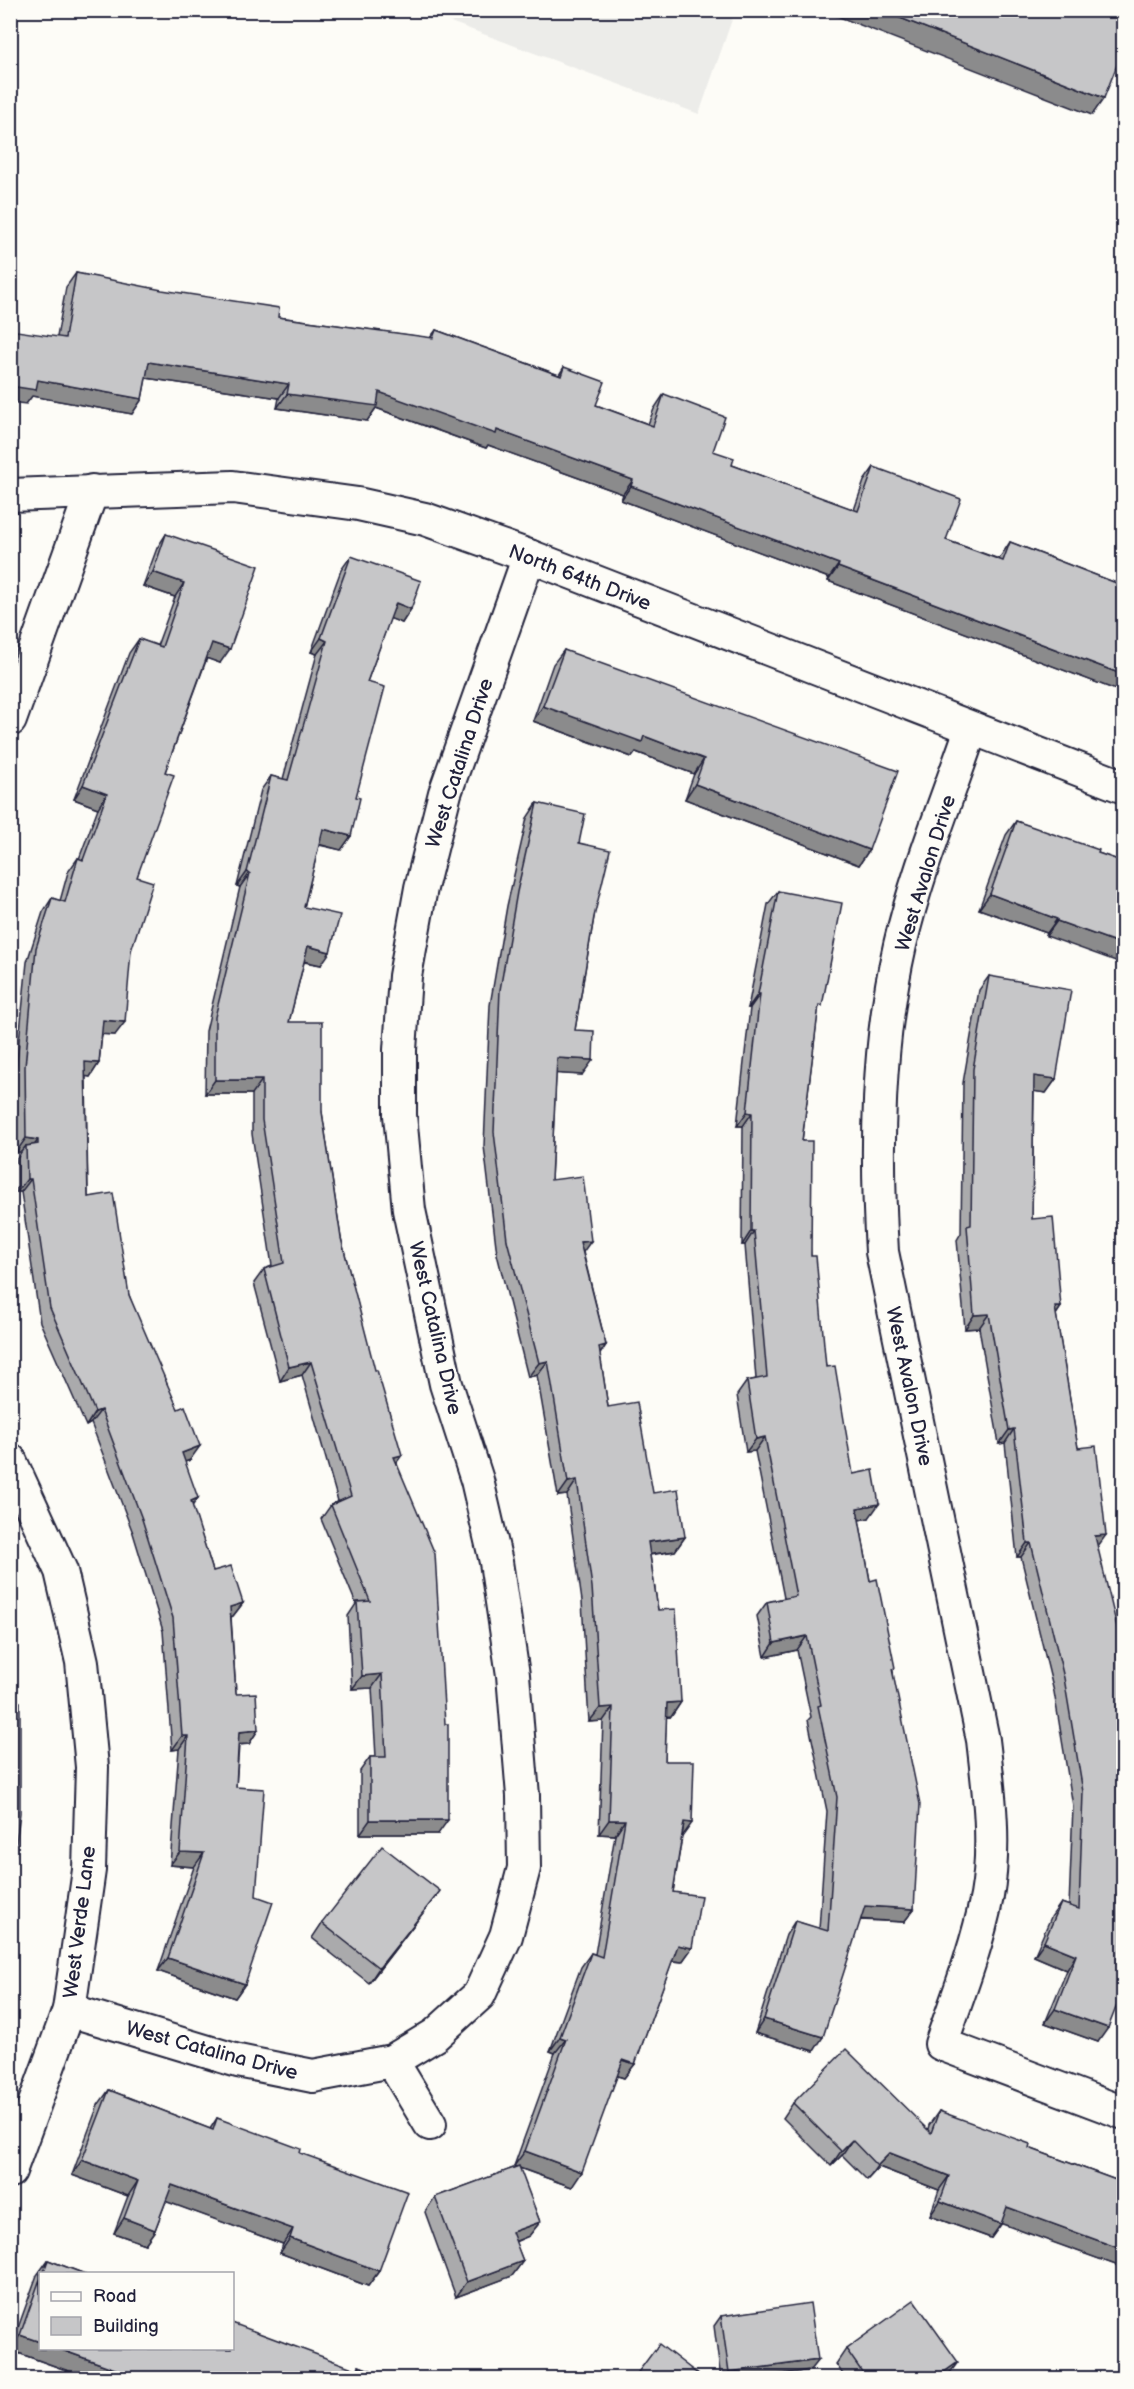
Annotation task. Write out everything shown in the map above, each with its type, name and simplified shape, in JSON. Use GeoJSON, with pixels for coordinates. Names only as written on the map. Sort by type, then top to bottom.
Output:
{"type":"FeatureCollection","features":[{"type":"Feature","properties":{"kind":"street","name":"North 64th Drive"},"geometry":{"type":"LineString","coordinates":[[10,495],[233,486],[358,504],[425,519],[529,556],[1124,787]]}},
{"type":"Feature","properties":{"kind":"street"},"geometry":{"type":"LineString","coordinates":[[10,720],[92,491]]}},
{"type":"Feature","properties":{"kind":"street","name":"West Catalina Drive"},"geometry":{"type":"LineString","coordinates":[[69,2010],[238,2061],[313,2076],[392,2061],[435,2035],[479,1995],[506,1936],[524,1868],[523,1796],[513,1676],[498,1574],[477,1480],[446,1384],[409,1210],[400,1115],[400,1050],[405,976],[422,888],[446,793],[529,556]]}},
{"type":"Feature","properties":{"kind":"street","name":"West Avalon Drive"},"geometry":{"type":"LineString","coordinates":[[971,729],[912,900],[900,944],[886,1022],[880,1096],[878,1178],[882,1252],[983,1740],[989,1791],[991,1839],[987,1894],[972,1955],[941,2044],[1124,2113]]}},
{"type":"Feature","properties":{"kind":"street","name":"West Verde Lane"},"geometry":{"type":"LineString","coordinates":[[10,1460],[61,1571],[82,1662],[92,1767],[89,1870],[69,2010],[10,2171]]}},
{"type":"Feature","properties":{"kind":"street"},"geometry":{"type":"LineString","coordinates":[[392,2061],[430,2124]]}},
{"type":"Feature","properties":{"kind":"shaded area"},"geometry":{"type":"Polygon","coordinates":[[[421,11],[735,11],[699,114],[421,11]]]}},
{"type":"Feature","properties":{"kind":"building"},"geometry":{"type":"Polygon","coordinates":[[[880,10],[1124,10],[1124,47],[1104,98],[880,10]]]}},
{"type":"Feature","properties":{"kind":"building"},"geometry":{"type":"Polygon","coordinates":[[[76,273],[162,290],[279,308],[278,317],[433,338],[436,330],[561,376],[564,367],[605,382],[596,405],[653,426],[664,394],[725,417],[713,451],[734,458],[732,465],[858,511],[874,467],[961,499],[946,540],[1003,561],[1010,542],[1124,586],[1124,675],[631,486],[633,480],[497,430],[496,434],[379,392],[377,406],[287,394],[289,384],[149,362],[142,399],[38,380],[36,390],[10,386],[10,330],[65,338],[76,273]]]}},
{"type":"Feature","properties":{"kind":"building"},"geometry":{"type":"Polygon","coordinates":[[[166,534],[259,566],[230,649],[212,643],[165,772],[174,775],[137,877],[153,882],[131,951],[125,1022],[103,1020],[99,1063],[85,1062],[88,1197],[113,1193],[129,1295],[178,1409],[185,1406],[200,1446],[182,1453],[198,1498],[191,1501],[213,1571],[231,1566],[243,1603],[230,1607],[236,1694],[256,1693],[258,1730],[239,1732],[236,1787],[264,1789],[256,1896],[273,1902],[245,1984],[168,1958],[204,1853],[180,1852],[188,1736],[182,1736],[173,1618],[142,1519],[101,1410],[95,1412],[50,1308],[31,1179],[27,1179],[26,1146],[38,1144],[38,1140],[26,1138],[25,1067],[36,948],[52,898],[65,902],[78,858],[83,860],[107,794],[83,785],[139,639],[162,647],[184,583],[153,572],[166,534]]]}},
{"type":"Feature","properties":{"kind":"building"},"geometry":{"type":"Polygon","coordinates":[[[351,556],[421,581],[411,609],[396,603],[367,682],[385,687],[356,797],[360,798],[351,836],[323,829],[304,907],[340,915],[330,952],[308,946],[289,1022],[322,1022],[322,1112],[341,1238],[375,1370],[377,1370],[402,1455],[394,1457],[435,1554],[445,1724],[448,1724],[448,1820],[370,1820],[370,1757],[386,1757],[382,1674],[362,1676],[357,1602],[370,1601],[331,1505],[351,1496],[311,1362],[289,1367],[264,1269],[284,1263],[262,1120],[262,1080],[215,1080],[215,1017],[271,776],[288,780],[327,641],[321,638],[351,556]]]}},
{"type":"Feature","properties":{"kind":"building"},"geometry":{"type":"Polygon","coordinates":[[[564,650],[898,771],[869,850],[695,784],[704,759],[644,736],[642,742],[543,706],[564,650]]]}},
{"type":"Feature","properties":{"kind":"building"},"geometry":{"type":"Polygon","coordinates":[[[537,803],[585,814],[579,843],[610,850],[594,917],[575,1030],[594,1031],[593,1060],[557,1058],[551,1180],[583,1176],[591,1241],[580,1242],[606,1345],[599,1347],[608,1407],[637,1402],[653,1493],[678,1489],[685,1537],[648,1542],[658,1610],[676,1609],[681,1702],[667,1703],[665,1761],[694,1761],[692,1823],[684,1822],[673,1892],[701,1896],[692,1948],[678,1945],[635,2064],[623,2060],[582,2172],[525,2151],[566,2039],[560,2037],[591,1953],[602,1957],[625,1820],[609,1820],[613,1707],[600,1708],[592,1587],[577,1480],[568,1482],[548,1361],[539,1363],[507,1240],[494,1132],[500,990],[517,892],[537,803]]]}},
{"type":"Feature","properties":{"kind":"building"},"geometry":{"type":"Polygon","coordinates":[[[1016,821],[1099,850],[1098,853],[1124,862],[1124,945],[990,894],[1016,821]]]}},
{"type":"Feature","properties":{"kind":"building"},"geometry":{"type":"Polygon","coordinates":[[[778,891],[842,903],[822,1006],[819,1005],[802,1141],[812,1141],[811,1256],[816,1256],[826,1367],[835,1366],[853,1474],[873,1470],[879,1504],[857,1508],[870,1581],[877,1579],[895,1668],[892,1669],[920,1804],[914,1909],[865,1906],[823,2037],[764,2019],[795,1921],[828,1931],[837,1797],[818,1706],[821,1705],[807,1636],[774,1643],[767,1602],[796,1596],[765,1437],[756,1439],[747,1381],[767,1377],[754,1231],[751,1231],[752,1113],[747,1112],[760,994],[758,994],[778,891]]]}},
{"type":"Feature","properties":{"kind":"building"},"geometry":{"type":"Polygon","coordinates":[[[989,976],[1071,990],[1056,1079],[1034,1076],[1032,1219],[1053,1217],[1061,1307],[1055,1307],[1078,1448],[1096,1446],[1106,1535],[1095,1536],[1124,1656],[1124,1987],[1108,2028],[1055,2009],[1076,1955],[1044,1942],[1061,1903],[1079,1909],[1083,1792],[1064,1678],[1031,1543],[1027,1543],[1014,1429],[1009,1430],[989,1314],[974,1315],[967,1226],[971,1225],[973,1069],[989,976]]]}},
{"type":"Feature","properties":{"kind":"building"},"geometry":{"type":"Polygon","coordinates":[[[10,1675],[15,1702],[20,1702],[20,1813],[10,1890],[10,1675]]]}},
{"type":"Feature","properties":{"kind":"building"},"geometry":{"type":"Polygon","coordinates":[[[382,1846],[440,1891],[379,1968],[322,1923],[382,1846]]]}},
{"type":"Feature","properties":{"kind":"building"},"geometry":{"type":"Polygon","coordinates":[[[846,2049],[931,2133],[939,2111],[1030,2144],[1029,2148],[1124,2183],[1124,2250],[1007,2207],[1001,2224],[940,2201],[949,2176],[890,2153],[877,2166],[852,2140],[841,2151],[793,2103],[846,2049]]]}},
{"type":"Feature","properties":{"kind":"building"},"geometry":{"type":"Polygon","coordinates":[[[109,2090],[213,2130],[217,2118],[301,2149],[300,2153],[408,2192],[379,2271],[290,2238],[293,2229],[172,2185],[155,2230],[124,2218],[138,2181],[82,2160],[109,2090]]]}},
{"type":"Feature","properties":{"kind":"building"},"geometry":{"type":"Polygon","coordinates":[[[519,2166],[540,2222],[512,2232],[523,2261],[467,2282],[435,2197],[519,2166]]]}},
{"type":"Feature","properties":{"kind":"building"},"geometry":{"type":"Polygon","coordinates":[[[48,2260],[80,2272],[44,2272],[48,2260]]]}},
{"type":"Feature","properties":{"kind":"building"},"geometry":{"type":"Polygon","coordinates":[[[39,2282],[39,2342],[20,2335],[39,2282]]]}},
{"type":"Feature","properties":{"kind":"building"},"geometry":{"type":"Polygon","coordinates":[[[914,2300],[958,2362],[940,2375],[942,2379],[867,2379],[846,2349],[914,2300]]]}},
{"type":"Feature","properties":{"kind":"building"},"geometry":{"type":"Polygon","coordinates":[[[810,2303],[818,2360],[729,2372],[721,2316],[810,2303]]]}},
{"type":"Feature","properties":{"kind":"building"},"geometry":{"type":"Polygon","coordinates":[[[234,2324],[358,2370],[359,2366],[394,2379],[143,2379],[62,2350],[234,2350],[234,2324]]]}},
{"type":"Feature","properties":{"kind":"building"},"geometry":{"type":"Polygon","coordinates":[[[659,2344],[704,2379],[633,2379],[659,2344]]]}},
{"type":"Feature","properties":{"kind":"building"},"geometry":{"type":"Polygon","coordinates":[[[1124,2366],[1124,2379],[1119,2379],[1124,2366]]]}}]}
